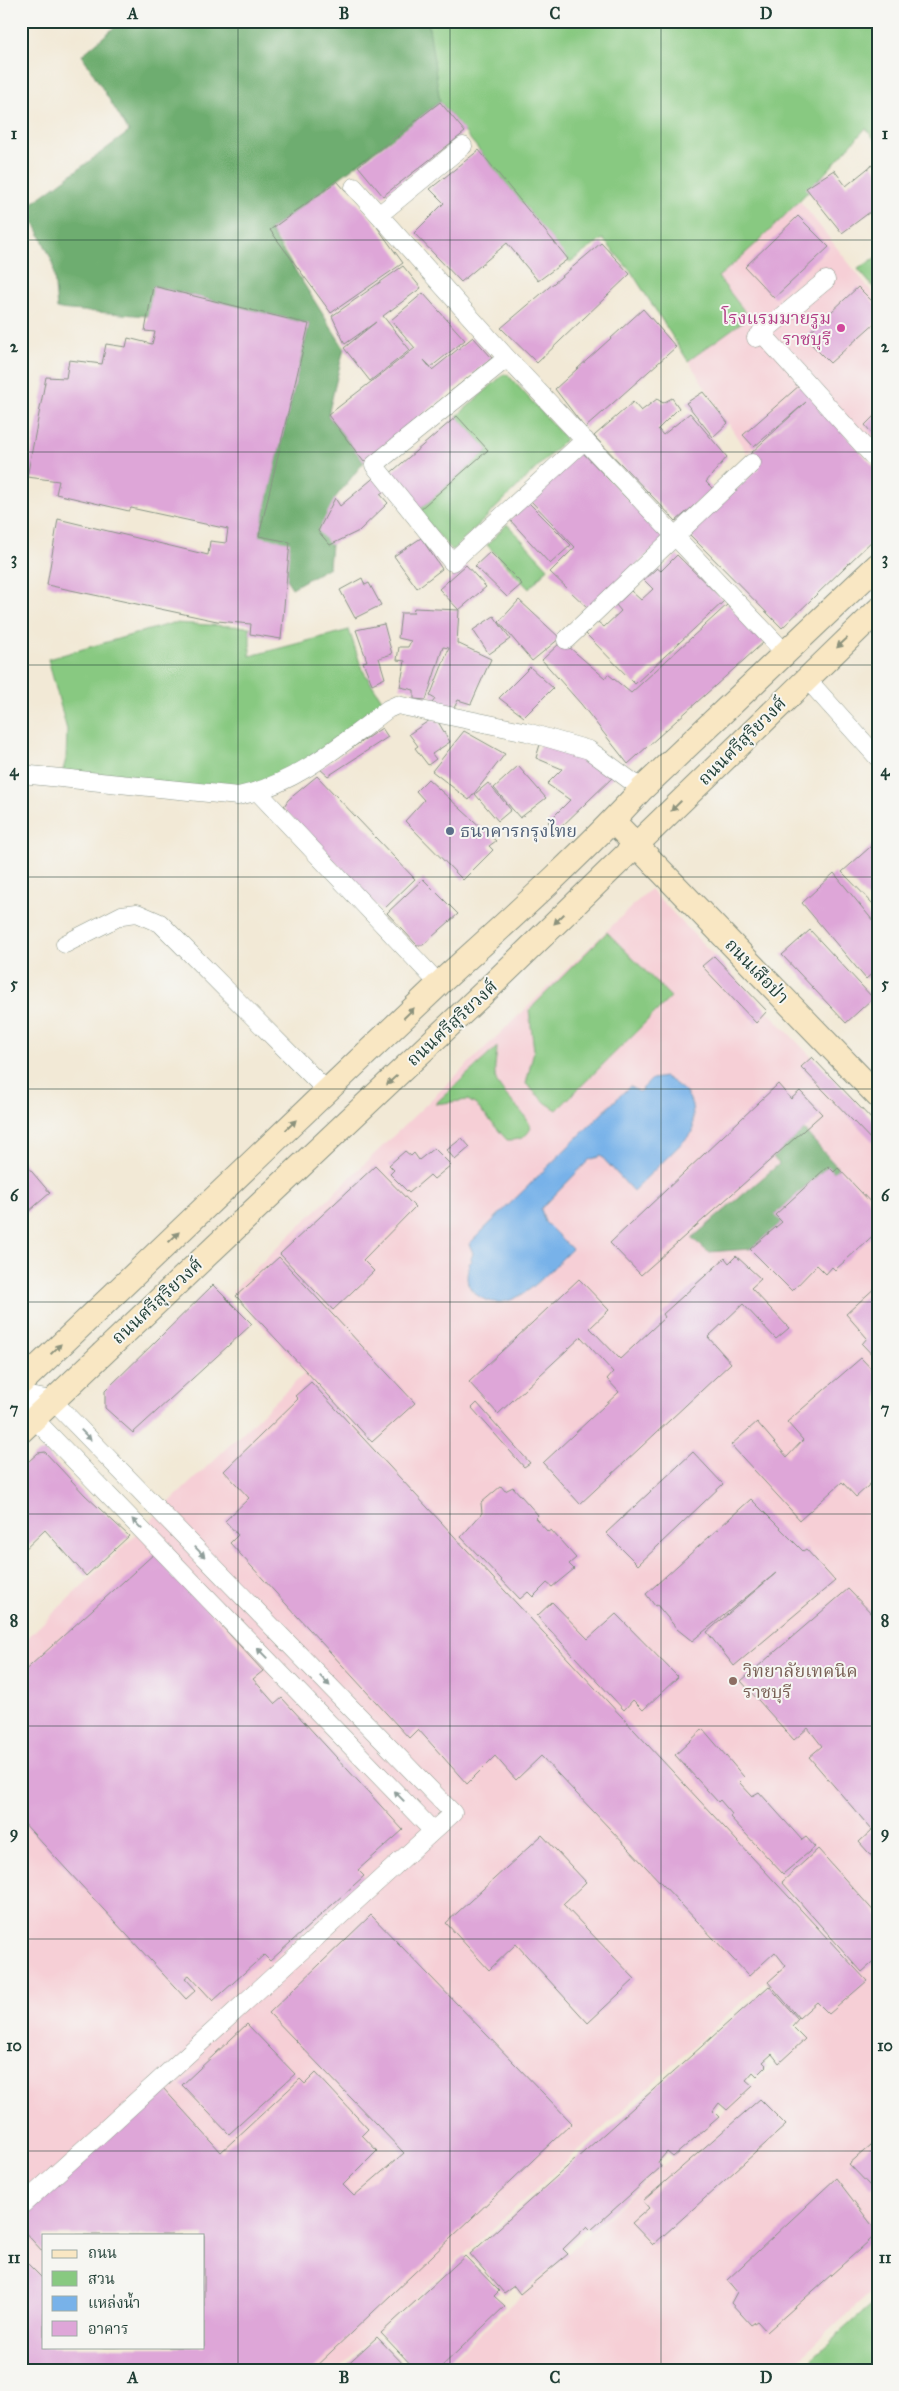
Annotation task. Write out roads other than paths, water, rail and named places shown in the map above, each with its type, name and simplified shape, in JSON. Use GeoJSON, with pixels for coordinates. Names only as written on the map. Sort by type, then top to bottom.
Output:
{"type":"FeatureCollection","features":[{"type":"Feature","properties":{"kind":"main road","name":"ถนนศรีสุริยวงศ์"},"geometry":{"type":"LineString","coordinates":[[21,1383],[326,1091],[613,821],[642,789],[878,565]]}},
{"type":"Feature","properties":{"kind":"main road","name":"ถนนศรีสุริยวงศ์"},"geometry":{"type":"LineString","coordinates":[[26,1418],[52,1400],[637,846],[806,678],[878,610]]}},
{"type":"Feature","properties":{"kind":"main road"},"geometry":{"type":"LineString","coordinates":[[785,653],[806,678]]}},
{"type":"Feature","properties":{"kind":"main road","name":"ถนนเสือป่า"},"geometry":{"type":"LineString","coordinates":[[613,821],[878,1096]]}},
{"type":"Feature","properties":{"kind":"street"},"geometry":{"type":"LineString","coordinates":[[379,215],[463,146]]}},
{"type":"Feature","properties":{"kind":"street"},"geometry":{"type":"LineString","coordinates":[[354,187],[507,358],[785,653]]}},
{"type":"Feature","properties":{"kind":"street"},"geometry":{"type":"LineString","coordinates":[[826,280],[758,335],[847,422],[878,462]]}},
{"type":"Feature","properties":{"kind":"street"},"geometry":{"type":"LineString","coordinates":[[507,358],[374,465],[452,562],[585,440]]}},
{"type":"Feature","properties":{"kind":"street"},"geometry":{"type":"LineString","coordinates":[[566,640],[752,464]]}},
{"type":"Feature","properties":{"kind":"street"},"geometry":{"type":"LineString","coordinates":[[806,678],[878,758]]}},
{"type":"Feature","properties":{"kind":"street"},"geometry":{"type":"LineString","coordinates":[[21,774],[238,796],[258,792],[319,761],[388,709],[397,706],[527,732],[590,750],[642,789]]}},
{"type":"Feature","properties":{"kind":"street"},"geometry":{"type":"LineString","coordinates":[[258,792],[439,984]]}},
{"type":"Feature","properties":{"kind":"street"},"geometry":{"type":"LineString","coordinates":[[65,944],[122,915],[137,913],[160,922],[326,1091]]}},
{"type":"Feature","properties":{"kind":"street"},"geometry":{"type":"LineString","coordinates":[[21,1395],[52,1400],[453,1813],[21,2206]]}},
{"type":"Feature","properties":{"kind":"street"},"geometry":{"type":"LineString","coordinates":[[26,1418],[286,1678],[433,1831]]}},
{"type":"Feature","properties":{"kind":"street"},"geometry":{"type":"LineString","coordinates":[[286,1678],[305,1660]]}},
{"type":"Feature","properties":{"kind":"water"},"geometry":{"type":"Polygon","coordinates":[[[665,1077],[682,1089],[690,1099],[693,1112],[693,1132],[633,1191],[601,1156],[589,1160],[541,1209],[545,1222],[572,1249],[541,1280],[516,1298],[503,1302],[490,1301],[477,1295],[467,1281],[473,1253],[469,1244],[630,1086],[639,1092],[652,1079],[665,1077]]]}},
{"type":"Feature","properties":{"kind":"place","name":"โรงแรมมายรูม ราชบุรี"},"geometry":{"type":"Point","coordinates":[841,328]}},
{"type":"Feature","properties":{"kind":"place","name":"ธนาคารกรุงไทย"},"geometry":{"type":"Point","coordinates":[450,831]}},
{"type":"Feature","properties":{"kind":"place","name":"วิทยาลัยเทคนิค ราชบุรี"},"geometry":{"type":"Point","coordinates":[733,1681]}}]}
